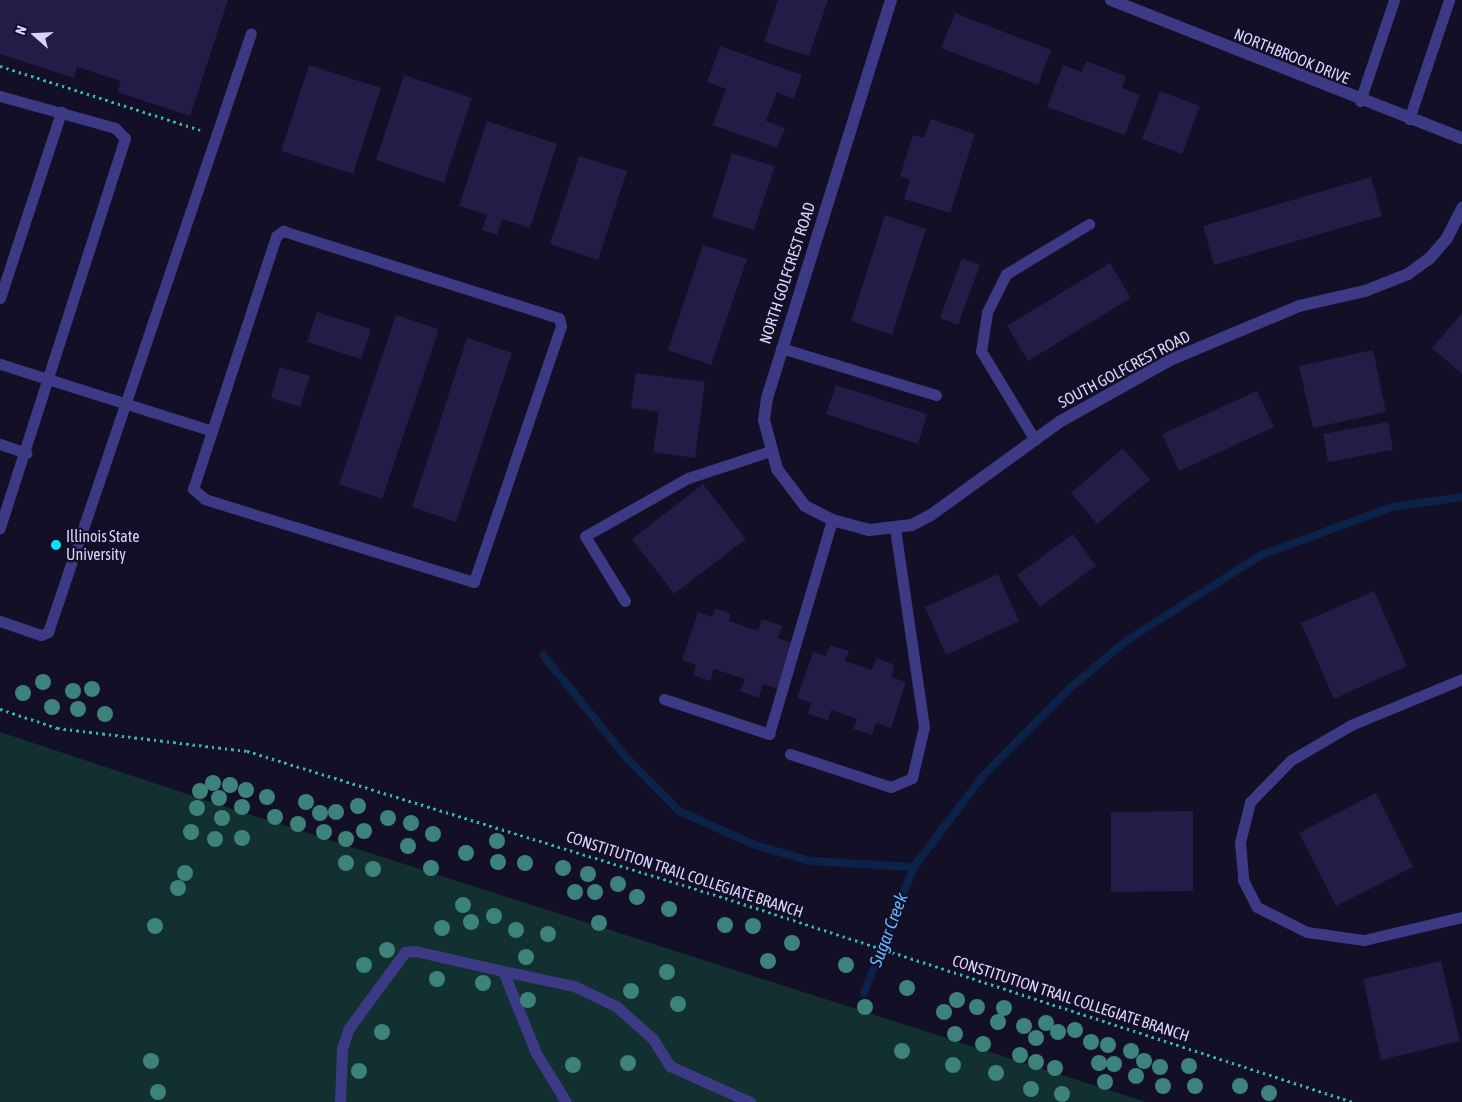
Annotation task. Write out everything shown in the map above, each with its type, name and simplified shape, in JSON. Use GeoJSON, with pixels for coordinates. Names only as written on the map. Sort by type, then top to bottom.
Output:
{"type":"FeatureCollection","features":[{"type":"Feature","properties":{"kind":"street","name":"NORTH GOLFCREST ROAD"},"geometry":{"type":"LineString","coordinates":[[848,526],[805,506],[790,490],[770,451],[764,420],[780,348],[891,0]]}},
{"type":"Feature","properties":{"kind":"street","name":"NORTHBROOK DRIVE"},"geometry":{"type":"LineString","coordinates":[[1110,0],[1360,101],[1462,138]]}},
{"type":"Feature","properties":{"kind":"street","name":"SOUTH GOLFCREST ROAD"},"geometry":{"type":"LineString","coordinates":[[848,526],[895,528],[938,511],[1035,440],[1170,360],[1299,306],[1365,291],[1408,274],[1429,259],[1447,238],[1462,208]]}},
{"type":"Feature","properties":{"kind":"lane"},"geometry":{"type":"LineString","coordinates":[[1360,101],[1394,0]]}},
{"type":"Feature","properties":{"kind":"lane"},"geometry":{"type":"LineString","coordinates":[[1409,119],[1449,0]]}},
{"type":"Feature","properties":{"kind":"lane"},"geometry":{"type":"LineString","coordinates":[[0,621],[41,636],[48,632],[251,33]]}},
{"type":"Feature","properties":{"kind":"lane"},"geometry":{"type":"LineString","coordinates":[[0,96],[115,128],[125,138],[50,380],[0,528]]}},
{"type":"Feature","properties":{"kind":"lane"},"geometry":{"type":"LineString","coordinates":[[0,298],[60,112]]}},
{"type":"Feature","properties":{"kind":"lane"},"geometry":{"type":"LineString","coordinates":[[1035,440],[981,351],[987,312],[1006,274],[1089,224]]}},
{"type":"Feature","properties":{"kind":"lane"},"geometry":{"type":"LineString","coordinates":[[283,231],[559,318],[558,335],[474,582],[198,496],[193,489],[212,431],[276,236],[283,231]]}},
{"type":"Feature","properties":{"kind":"lane"},"geometry":{"type":"LineString","coordinates":[[780,348],[936,395]]}},
{"type":"Feature","properties":{"kind":"lane"},"geometry":{"type":"LineString","coordinates":[[0,364],[212,431]]}},
{"type":"Feature","properties":{"kind":"lane"},"geometry":{"type":"LineString","coordinates":[[0,444],[26,453]]}},
{"type":"Feature","properties":{"kind":"lane"},"geometry":{"type":"LineString","coordinates":[[625,601],[585,536],[688,478],[770,451]]}},
{"type":"Feature","properties":{"kind":"lane"},"geometry":{"type":"LineString","coordinates":[[664,699],[769,734],[832,520]]}},
{"type":"Feature","properties":{"kind":"lane"},"geometry":{"type":"LineString","coordinates":[[790,754],[891,787],[912,778],[924,727],[895,528]]}},
{"type":"Feature","properties":{"kind":"lane"},"geometry":{"type":"LineString","coordinates":[[1462,679],[1351,725],[1291,760],[1250,802],[1240,842],[1243,880],[1257,906],[1307,932],[1364,940],[1462,917]]}},
{"type":"Feature","properties":{"kind":"lane"},"geometry":{"type":"LineString","coordinates":[[340,1102],[342,1048],[349,1028],[405,952],[462,958],[503,971],[574,986],[616,1006],[653,1039],[670,1066],[746,1100]]}},
{"type":"Feature","properties":{"kind":"lane"},"geometry":{"type":"LineString","coordinates":[[503,971],[536,1053],[566,1102]]}},
{"type":"Feature","properties":{"kind":"path"},"geometry":{"type":"LineString","coordinates":[[0,66],[216,135]]}},
{"type":"Feature","properties":{"kind":"path","name":"CONSTITUTION TRAIL COLLEGIATE BRANCH"},"geometry":{"type":"LineString","coordinates":[[0,709],[57,728],[247,751],[841,936],[1354,1102]]}},
{"type":"Feature","properties":{"kind":"green space","name":"Illinois State University"},"geometry":{"type":"Polygon","coordinates":[[[0,732],[211,802],[1146,1102],[0,1102],[0,732]]]}},
{"type":"Feature","properties":{"kind":"building"},"geometry":{"type":"Polygon","coordinates":[[[0,0],[228,0],[190,116],[117,92],[121,81],[77,67],[74,78],[0,54],[0,0]]]}},
{"type":"Feature","properties":{"kind":"building"},"geometry":{"type":"Polygon","coordinates":[[[778,0],[828,0],[809,56],[764,42],[778,0]]]}},
{"type":"Feature","properties":{"kind":"building"},"geometry":{"type":"Polygon","coordinates":[[[955,13],[1051,50],[1038,85],[941,48],[955,13]]]}},
{"type":"Feature","properties":{"kind":"building"},"geometry":{"type":"Polygon","coordinates":[[[720,46],[802,75],[794,99],[777,92],[766,121],[785,128],[777,148],[713,125],[726,89],[707,82],[720,46]]]}},
{"type":"Feature","properties":{"kind":"building"},"geometry":{"type":"Polygon","coordinates":[[[1086,61],[1126,76],[1122,88],[1140,95],[1125,135],[1047,107],[1063,65],[1082,72],[1086,61]]]}},
{"type":"Feature","properties":{"kind":"building"},"geometry":{"type":"Polygon","coordinates":[[[309,65],[381,88],[353,174],[281,151],[309,65]]]}},
{"type":"Feature","properties":{"kind":"building"},"geometry":{"type":"Polygon","coordinates":[[[404,75],[472,98],[444,183],[376,160],[404,75]]]}},
{"type":"Feature","properties":{"kind":"building"},"geometry":{"type":"Polygon","coordinates":[[[1160,91],[1200,106],[1182,154],[1142,139],[1160,91]]]}},
{"type":"Feature","properties":{"kind":"building"},"geometry":{"type":"Polygon","coordinates":[[[931,119],[975,134],[950,213],[904,199],[910,180],[900,176],[913,135],[924,138],[931,119]]]}},
{"type":"Feature","properties":{"kind":"building"},"geometry":{"type":"Polygon","coordinates":[[[487,121],[557,144],[530,228],[502,219],[497,235],[482,230],[487,215],[459,206],[487,121]]]}},
{"type":"Feature","properties":{"kind":"building"},"geometry":{"type":"Polygon","coordinates":[[[732,153],[775,166],[754,230],[712,217],[732,153]]]}},
{"type":"Feature","properties":{"kind":"building"},"geometry":{"type":"Polygon","coordinates":[[[579,156],[627,171],[598,260],[550,244],[579,156]]]}},
{"type":"Feature","properties":{"kind":"building"},"geometry":{"type":"Polygon","coordinates":[[[1371,177],[1382,216],[1214,265],[1203,226],[1371,177]]]}},
{"type":"Feature","properties":{"kind":"building"},"geometry":{"type":"Polygon","coordinates":[[[885,215],[926,229],[892,335],[851,321],[885,215]]]}},
{"type":"Feature","properties":{"kind":"building"},"geometry":{"type":"Polygon","coordinates":[[[703,245],[747,259],[711,365],[668,350],[703,245]]]}},
{"type":"Feature","properties":{"kind":"building"},"geometry":{"type":"Polygon","coordinates":[[[962,258],[980,265],[958,325],[940,318],[962,258]]]}},
{"type":"Feature","properties":{"kind":"building"},"geometry":{"type":"Polygon","coordinates":[[[1110,263],[1131,298],[1028,361],[1007,326],[1110,263]]]}},
{"type":"Feature","properties":{"kind":"building"},"geometry":{"type":"Polygon","coordinates":[[[317,312],[371,329],[361,359],[307,342],[317,312]]]}},
{"type":"Feature","properties":{"kind":"building"},"geometry":{"type":"Polygon","coordinates":[[[1462,313],[1462,374],[1432,348],[1462,313]]]}},
{"type":"Feature","properties":{"kind":"building"},"geometry":{"type":"Polygon","coordinates":[[[396,315],[439,329],[382,499],[339,484],[396,315]]]}},
{"type":"Feature","properties":{"kind":"building"},"geometry":{"type":"Polygon","coordinates":[[[467,338],[512,353],[456,522],[412,507],[467,338]]]}},
{"type":"Feature","properties":{"kind":"building"},"geometry":{"type":"Polygon","coordinates":[[[1373,350],[1386,412],[1313,428],[1299,366],[1373,350]]]}},
{"type":"Feature","properties":{"kind":"building"},"geometry":{"type":"Polygon","coordinates":[[[280,367],[310,376],[300,407],[271,398],[280,367]]]}},
{"type":"Feature","properties":{"kind":"building"},"geometry":{"type":"Polygon","coordinates":[[[636,373],[705,382],[695,458],[653,452],[659,412],[631,408],[636,373]]]}},
{"type":"Feature","properties":{"kind":"building"},"geometry":{"type":"Polygon","coordinates":[[[836,385],[927,414],[918,444],[826,414],[836,385]]]}},
{"type":"Feature","properties":{"kind":"building"},"geometry":{"type":"Polygon","coordinates":[[[1257,391],[1274,427],[1179,471],[1162,434],[1257,391]]]}},
{"type":"Feature","properties":{"kind":"building"},"geometry":{"type":"Polygon","coordinates":[[[1388,422],[1393,450],[1328,462],[1323,434],[1388,422]]]}},
{"type":"Feature","properties":{"kind":"building"},"geometry":{"type":"Polygon","coordinates":[[[1123,448],[1150,480],[1097,524],[1071,493],[1123,448]]]}},
{"type":"Feature","properties":{"kind":"building"},"geometry":{"type":"Polygon","coordinates":[[[703,484],[746,539],[674,594],[632,539],[703,484]]]}},
{"type":"Feature","properties":{"kind":"building"},"geometry":{"type":"Polygon","coordinates":[[[1073,534],[1096,566],[1040,607],[1017,575],[1073,534]]]}},
{"type":"Feature","properties":{"kind":"building"},"geometry":{"type":"Polygon","coordinates":[[[998,574],[1019,621],[946,655],[925,607],[998,574]]]}},
{"type":"Feature","properties":{"kind":"building"},"geometry":{"type":"Polygon","coordinates":[[[1374,591],[1407,666],[1334,699],[1301,623],[1374,591]]]}},
{"type":"Feature","properties":{"kind":"building"},"geometry":{"type":"Polygon","coordinates":[[[715,608],[731,614],[729,621],[758,631],[762,619],[782,626],[778,638],[793,643],[778,689],[763,684],[759,698],[740,691],[745,679],[714,669],[710,681],[693,675],[696,665],[682,660],[698,612],[712,617],[715,608]]]}},
{"type":"Feature","properties":{"kind":"building"},"geometry":{"type":"Polygon","coordinates":[[[830,645],[849,651],[845,661],[872,670],[876,658],[895,665],[891,677],[906,682],[891,728],[876,723],[872,735],[853,729],[857,719],[831,710],[828,720],[808,714],[811,703],[797,698],[813,652],[826,656],[830,645]]]}},
{"type":"Feature","properties":{"kind":"building"},"geometry":{"type":"Polygon","coordinates":[[[1376,793],[1413,867],[1336,906],[1299,833],[1376,793]]]}},
{"type":"Feature","properties":{"kind":"building"},"geometry":{"type":"Polygon","coordinates":[[[1193,811],[1193,891],[1111,892],[1111,812],[1193,811]]]}},
{"type":"Feature","properties":{"kind":"building"},"geometry":{"type":"Polygon","coordinates":[[[1441,961],[1460,1041],[1381,1060],[1363,979],[1441,961]]]}},
{"type":"Feature","properties":{"kind":"waterway"},"geometry":{"type":"LineString","coordinates":[[543,655],[626,757],[679,811],[755,845],[810,861],[914,867],[982,777],[1068,690],[1126,641],[1261,555],[1392,507],[1462,497]]}},
{"type":"Feature","properties":{"kind":"waterway","name":"Sugar Creek"},"geometry":{"type":"LineString","coordinates":[[864,993],[914,867]]}},
{"type":"Feature","properties":{"kind":"place","name":"Illinois State University"},"geometry":{"type":"Point","coordinates":[56,545]}}]}
